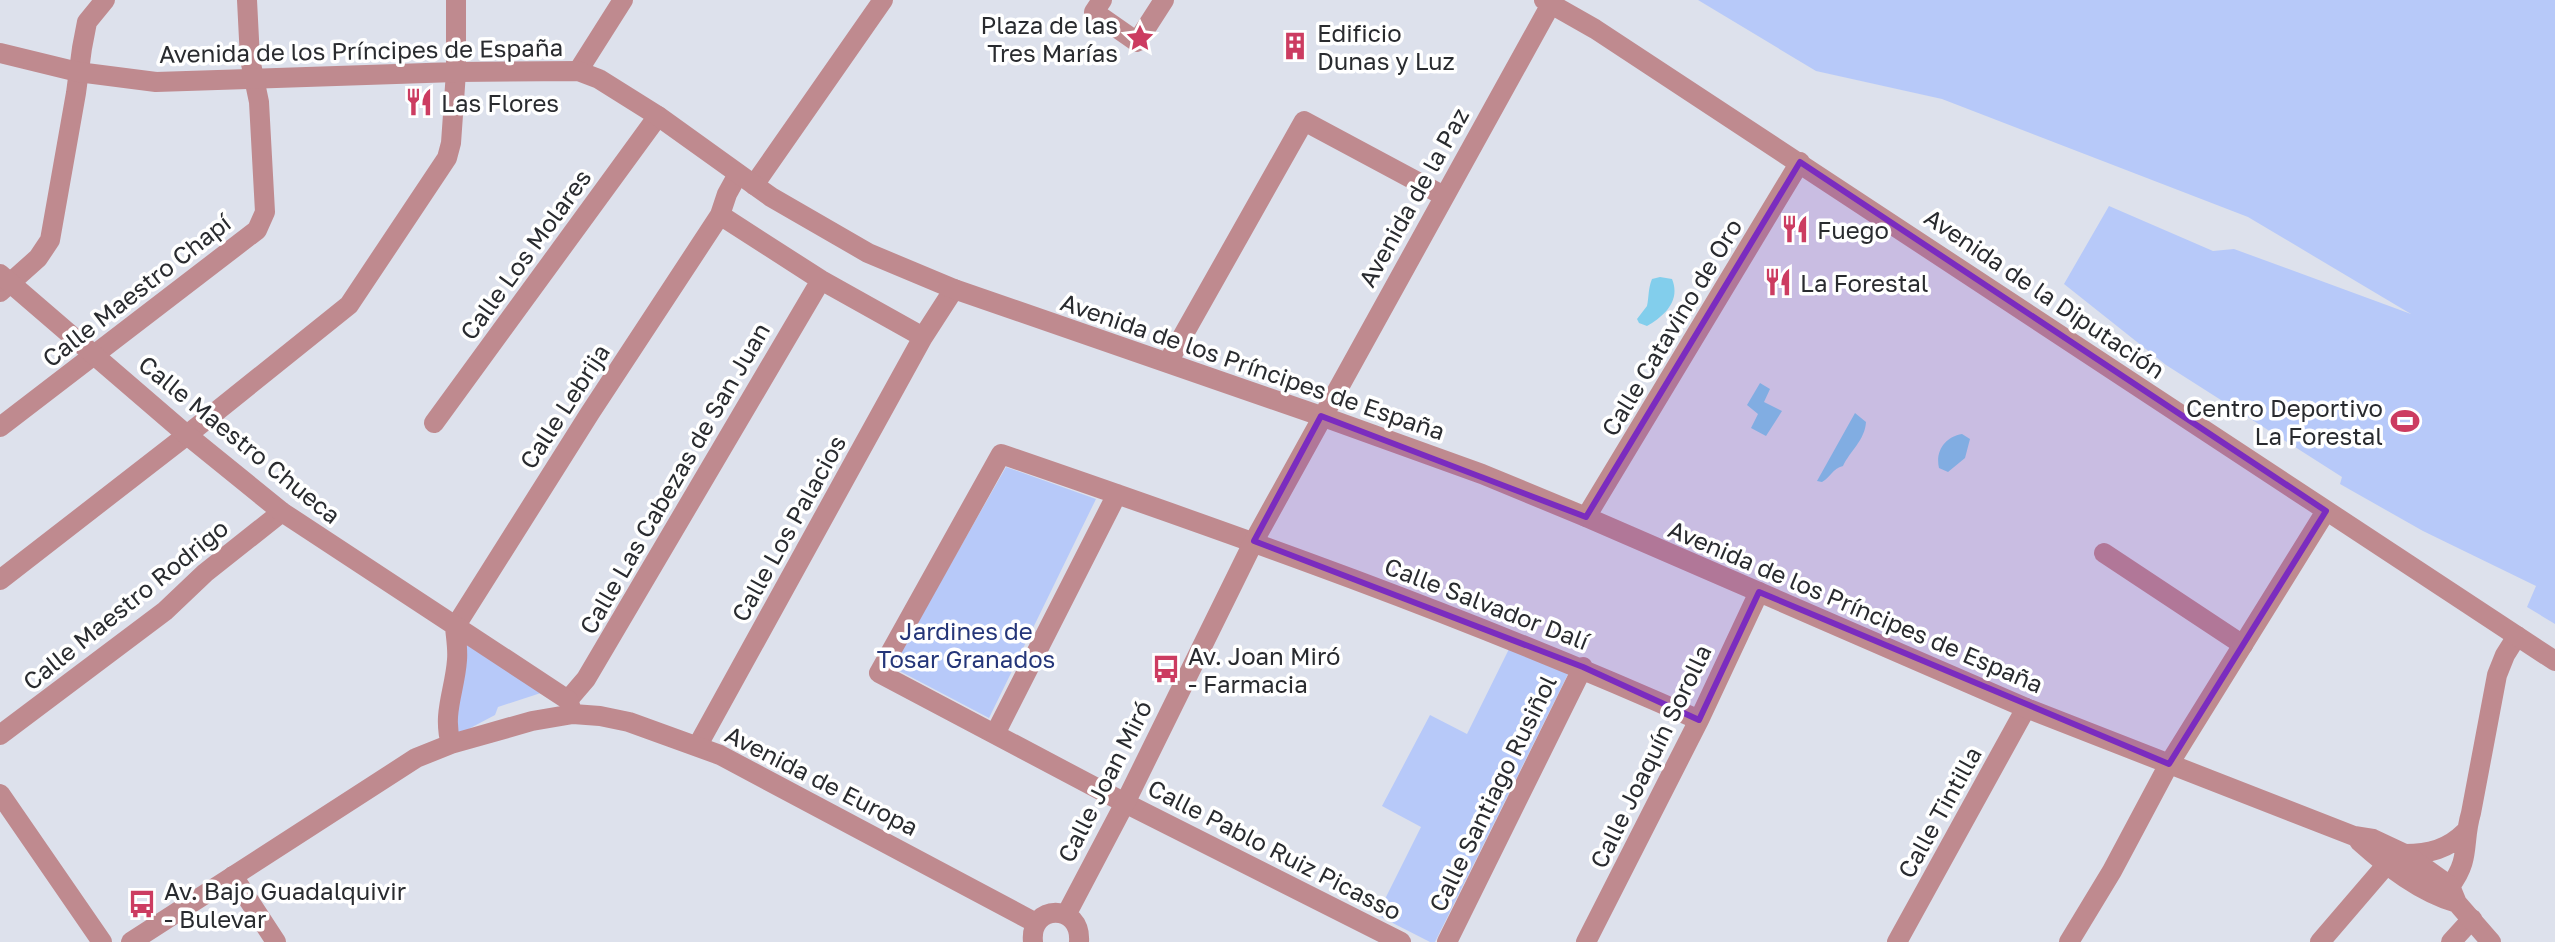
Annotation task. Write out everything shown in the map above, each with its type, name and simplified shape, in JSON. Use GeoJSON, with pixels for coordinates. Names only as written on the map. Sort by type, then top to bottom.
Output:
{"type":"FeatureCollection","features":[{"type":"Feature","properties":{"kind":"street"},"geometry":{"type":"LineString","coordinates":[[4,283],[38,258],[50,240],[87,22],[105,0]]}},
{"type":"Feature","properties":{"kind":"street","name":"Calle Maestro Chapí"},"geometry":{"type":"LineString","coordinates":[[0,427],[257,230],[265,212],[256,77],[250,59],[247,0]]}},
{"type":"Feature","properties":{"kind":"street"},"geometry":{"type":"LineString","coordinates":[[0,580],[349,305],[447,158],[451,143],[456,72],[456,0]]}},
{"type":"Feature","properties":{"kind":"street"},"geometry":{"type":"LineString","coordinates":[[578,71],[623,0]]}},
{"type":"Feature","properties":{"kind":"street","name":"Calle Lebrija"},"geometry":{"type":"LineString","coordinates":[[455,627],[720,215],[727,194],[746,180],[883,0]]}},
{"type":"Feature","properties":{"kind":"street"},"geometry":{"type":"LineString","coordinates":[[1102,0],[1094,12],[1137,42],[1164,0]]}},
{"type":"Feature","properties":{"kind":"street","name":"Avenida de la Diputación"},"geometry":{"type":"LineString","coordinates":[[1548,2],[1608,37],[1800,162],[2555,661]]}},
{"type":"Feature","properties":{"kind":"street","name":"Avenida de la Paz"},"geometry":{"type":"LineString","coordinates":[[1321,416],[1548,2]]}},
{"type":"Feature","properties":{"kind":"street","name":"Avenida de los Príncipes de España"},"geometry":{"type":"LineString","coordinates":[[0,53],[78,72],[156,82],[578,71],[599,79],[658,116],[746,180],[823,229],[868,253],[954,289],[1482,474],[2026,708],[2361,842],[2373,839],[2434,896],[2453,895],[2491,942]]}},
{"type":"Feature","properties":{"kind":"street","name":"Calle Los Molares"},"geometry":{"type":"LineString","coordinates":[[434,423],[658,116]]}},
{"type":"Feature","properties":{"kind":"street"},"geometry":{"type":"LineString","coordinates":[[1168,362],[1304,121],[1444,196]]}},
{"type":"Feature","properties":{"kind":"street","name":"Calle Catavino de Oro"},"geometry":{"type":"LineString","coordinates":[[1586,517],[1800,162]]}},
{"type":"Feature","properties":{"kind":"street"},"geometry":{"type":"LineString","coordinates":[[720,215],[821,280],[923,337]]}},
{"type":"Feature","properties":{"kind":"street","name":"Calle Las Cabezas de San Juan"},"geometry":{"type":"LineString","coordinates":[[570,707],[821,280]]}},
{"type":"Feature","properties":{"kind":"street","name":"Calle Maestro Chueca"},"geometry":{"type":"LineString","coordinates":[[4,283],[96,355],[187,435],[282,512],[570,707]]}},
{"type":"Feature","properties":{"kind":"street","name":"Calle Los Palacios"},"geometry":{"type":"LineString","coordinates":[[698,745],[923,337],[954,289]]}},
{"type":"Feature","properties":{"kind":"street","name":"Calle Joan Miró"},"geometry":{"type":"LineString","coordinates":[[1066,915],[1125,803],[1254,541],[1321,416]]}},
{"type":"Feature","properties":{"kind":"street","name":"Calle Salvador Dalí"},"geometry":{"type":"LineString","coordinates":[[879,673],[1001,454],[1254,541],[1583,667],[1699,720]]}},
{"type":"Feature","properties":{"kind":"street"},"geometry":{"type":"LineString","coordinates":[[995,734],[1117,494]]}},
{"type":"Feature","properties":{"kind":"street"},"geometry":{"type":"LineString","coordinates":[[2069,942],[2112,871],[2169,764],[2326,511]]}},
{"type":"Feature","properties":{"kind":"street","name":"Calle Maestro Rodrigo"},"geometry":{"type":"LineString","coordinates":[[0,735],[165,611],[205,573],[282,512]]}},
{"type":"Feature","properties":{"kind":"street"},"geometry":{"type":"LineString","coordinates":[[2104,553],[2243,645]]}},
{"type":"Feature","properties":{"kind":"street","name":"Calle Joaquín Sorolla"},"geometry":{"type":"LineString","coordinates":[[1586,942],[1699,720],[1759,592]]}},
{"type":"Feature","properties":{"kind":"street"},"geometry":{"type":"LineString","coordinates":[[451,744],[447,709],[458,659],[455,627]]}},
{"type":"Feature","properties":{"kind":"street"},"geometry":{"type":"LineString","coordinates":[[2320,942],[2396,859],[2459,839],[2471,813],[2497,675],[2517,636]]}},
{"type":"Feature","properties":{"kind":"street","name":"Calle Santiago Rusiñol"},"geometry":{"type":"LineString","coordinates":[[1447,942],[1583,667]]}},
{"type":"Feature","properties":{"kind":"street","name":"Calle Pablo Ruiz Picasso"},"geometry":{"type":"LineString","coordinates":[[879,673],[1125,803],[1401,942]]}},
{"type":"Feature","properties":{"kind":"street"},"geometry":{"type":"LineString","coordinates":[[131,942],[416,758],[570,707]]}},
{"type":"Feature","properties":{"kind":"street","name":"Avenida de Europa"},"geometry":{"type":"LineString","coordinates":[[570,707],[629,722],[698,745],[734,762],[1020,912],[1034,932]]}},
{"type":"Feature","properties":{"kind":"street","name":"Calle Tintilla"},"geometry":{"type":"LineString","coordinates":[[1897,942],[2026,708]]}},
{"type":"Feature","properties":{"kind":"street"},"geometry":{"type":"LineString","coordinates":[[0,794],[102,942]]}},
{"type":"Feature","properties":{"kind":"street"},"geometry":{"type":"LineString","coordinates":[[2361,842],[2399,861],[2453,895],[2466,850],[2459,839]]}},
{"type":"Feature","properties":{"kind":"street"},"geometry":{"type":"LineString","coordinates":[[233,876],[276,942]]}},
{"type":"Feature","properties":{"kind":"street"},"geometry":{"type":"LineString","coordinates":[[1034,932],[1040,918],[1053,913],[1066,915],[1077,925],[1079,942]]}},
{"type":"Feature","properties":{"kind":"street"},"geometry":{"type":"LineString","coordinates":[[2451,942],[2472,919]]}},
{"type":"Feature","properties":{"kind":"highlighted area"},"geometry":{"type":"Polygon","coordinates":[[[1800,162],[2326,511],[2169,764],[1759,592],[1699,720],[1583,667],[1254,541],[1321,416],[1586,517],[1800,162]]]}},
{"type":"Feature","properties":{"kind":"green space"},"geometry":{"type":"Polygon","coordinates":[[[1698,0],[2555,0],[2555,624],[2527,607],[2536,586],[2423,531],[2340,484],[2342,477],[2166,365],[2064,284],[2109,206],[2213,251],[2234,249],[2411,314],[2248,217],[1942,99],[1816,71],[1698,0]]]}},
{"type":"Feature","properties":{"kind":"green space","name":"Jardines de Tosar Granados"},"geometry":{"type":"Polygon","coordinates":[[[1006,467],[1096,499],[989,718],[892,667],[1006,467]]]}},
{"type":"Feature","properties":{"kind":"green space"},"geometry":{"type":"Polygon","coordinates":[[[465,640],[547,691],[498,707],[495,715],[459,734],[452,712],[465,640]]]}},
{"type":"Feature","properties":{"kind":"green space"},"geometry":{"type":"Polygon","coordinates":[[[1509,649],[1568,674],[1435,942],[1430,942],[1377,915],[1421,827],[1382,806],[1430,715],[1467,734],[1509,649]]]}},
{"type":"Feature","properties":{"kind":"shaded area"},"geometry":{"type":"Polygon","coordinates":[[[1652,279],[1672,279],[1673,301],[1665,313],[1647,326],[1637,319],[1647,306],[1652,279]]]}},
{"type":"Feature","properties":{"kind":"shaded area"},"geometry":{"type":"Polygon","coordinates":[[[1760,383],[1770,389],[1764,402],[1782,411],[1766,436],[1751,428],[1758,414],[1747,405],[1760,383]]]}},
{"type":"Feature","properties":{"kind":"shaded area"},"geometry":{"type":"Polygon","coordinates":[[[1855,413],[1866,422],[1860,440],[1843,466],[1822,482],[1817,481],[1855,413]]]}},
{"type":"Feature","properties":{"kind":"shaded area"},"geometry":{"type":"Polygon","coordinates":[[[1962,434],[1970,439],[1965,458],[1948,472],[1939,468],[1943,446],[1951,438],[1962,434]]]}},
{"type":"Feature","properties":{"kind":"place","name":"Plaza de las Tres Marías"},"geometry":{"type":"Point","coordinates":[1140,38]}},
{"type":"Feature","properties":{"kind":"place","name":"Edificio Dunas y Luz"},"geometry":{"type":"Point","coordinates":[1295,46]}},
{"type":"Feature","properties":{"kind":"place","name":"Las Flores"},"geometry":{"type":"Point","coordinates":[419,102]}},
{"type":"Feature","properties":{"kind":"place","name":"Fuego"},"geometry":{"type":"Point","coordinates":[1795,229]}},
{"type":"Feature","properties":{"kind":"place","name":"La Forestal"},"geometry":{"type":"Point","coordinates":[1778,282]}},
{"type":"Feature","properties":{"kind":"place","name":"Centro Deportivo La Forestal"},"geometry":{"type":"Point","coordinates":[2405,421]}},
{"type":"Feature","properties":{"kind":"place","name":"Av. Joan Miró - Farmacia"},"geometry":{"type":"Point","coordinates":[1166,669]}},
{"type":"Feature","properties":{"kind":"place","name":"Av. Bajo Guadalquivir - Bulevar"},"geometry":{"type":"Point","coordinates":[142,904]}}]}
